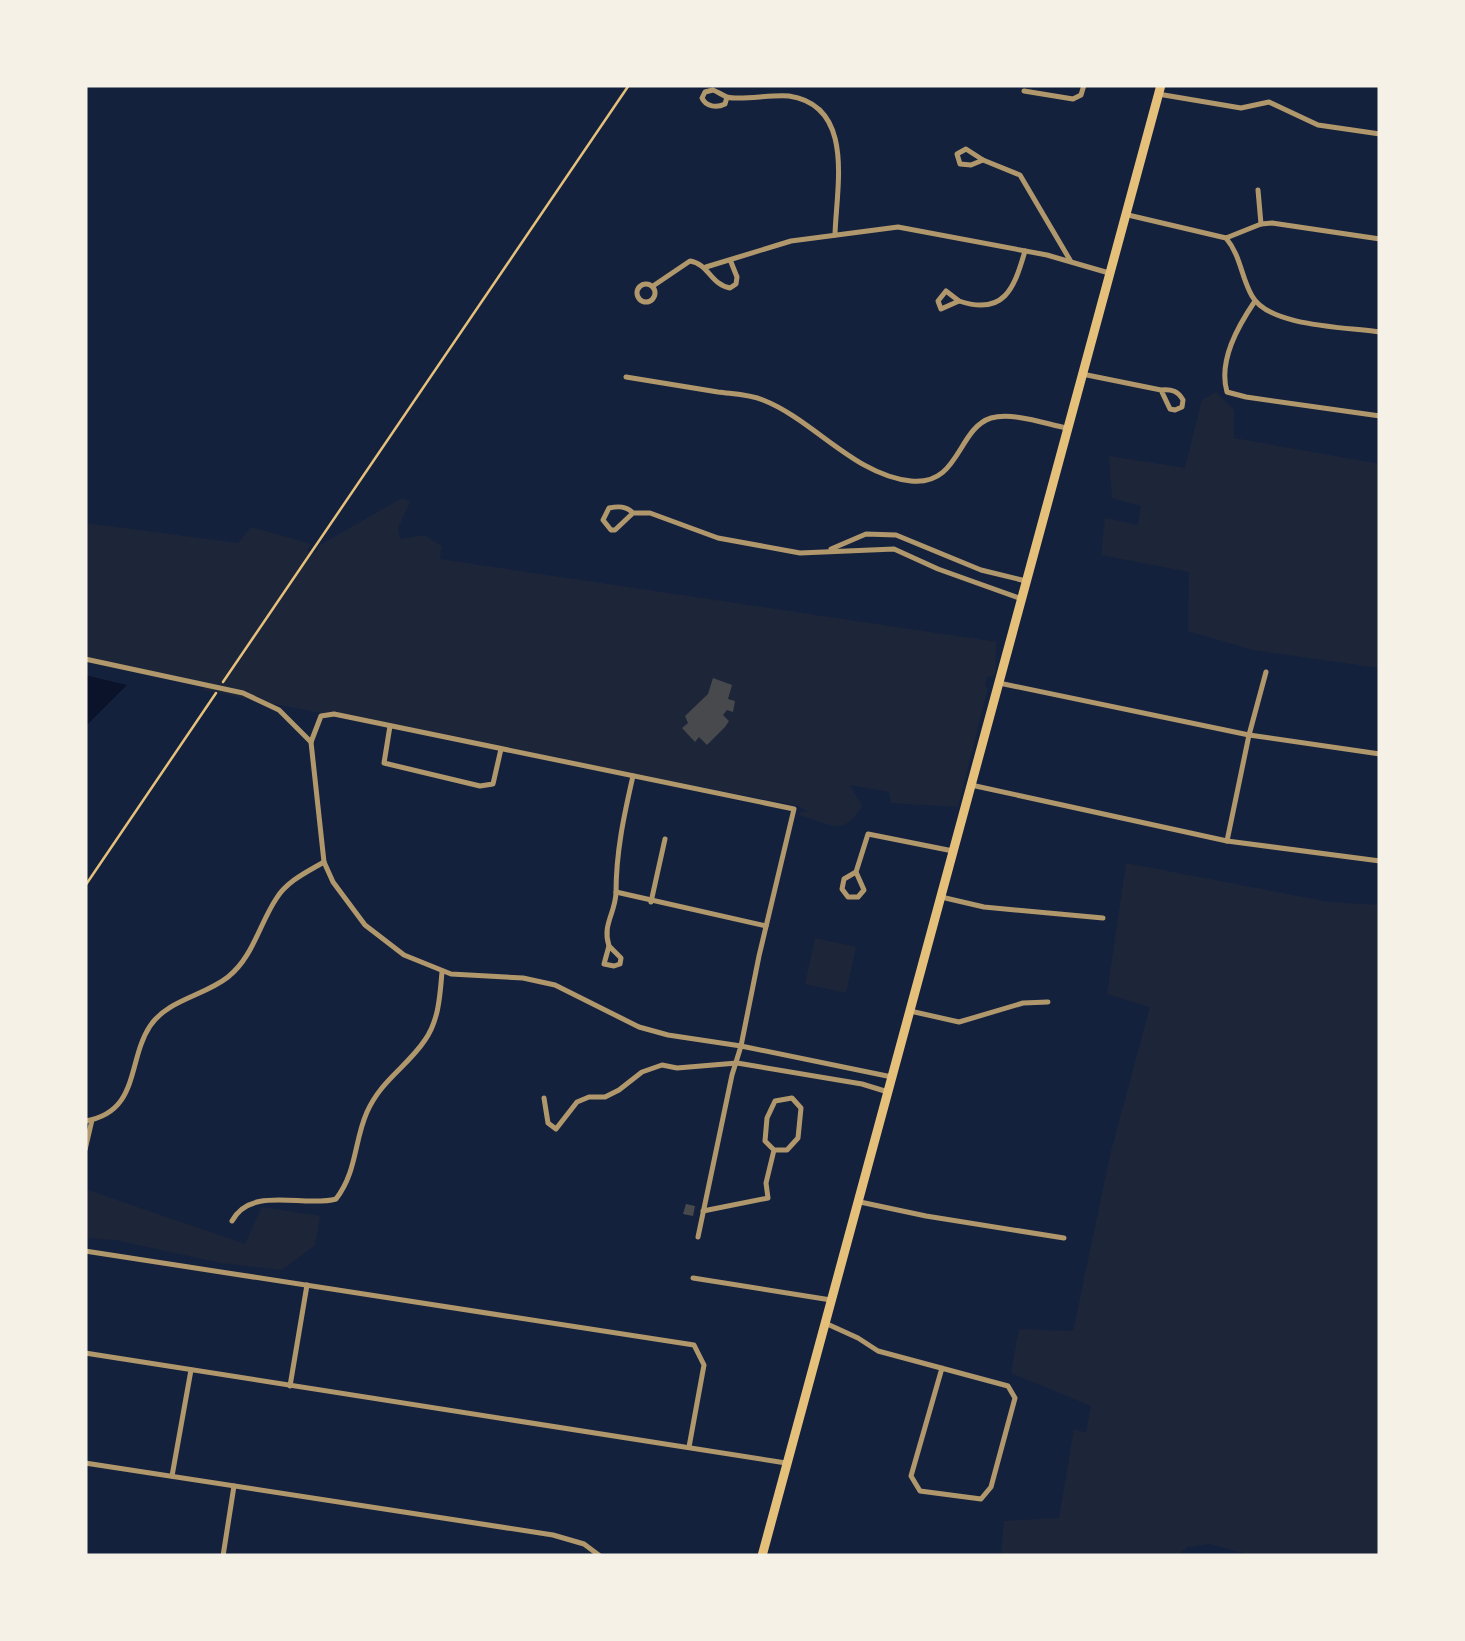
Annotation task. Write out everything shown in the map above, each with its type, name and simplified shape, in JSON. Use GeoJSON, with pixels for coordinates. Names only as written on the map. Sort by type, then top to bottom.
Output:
{"type":"FeatureCollection","features":[{"type":"Feature","properties":{"kind":"main road"},"geometry":{"type":"LineString","coordinates":[[762,1556],[1159,90]]}},
{"type":"Feature","properties":{"kind":"street"},"geometry":{"type":"LineString","coordinates":[[1024,91],[1073,99],[1082,94],[1084,85]]}},
{"type":"Feature","properties":{"kind":"street"},"geometry":{"type":"LineString","coordinates":[[728,98],[719,107],[708,105],[702,98],[705,92],[713,90],[728,98],[793,97],[821,112],[840,155],[836,235]]}},
{"type":"Feature","properties":{"kind":"street"},"geometry":{"type":"LineString","coordinates":[[1159,90],[1241,108],[1268,102],[1318,124],[1380,134]]}},
{"type":"Feature","properties":{"kind":"street"},"geometry":{"type":"LineString","coordinates":[[984,160],[965,166],[956,161],[957,154],[966,149],[1020,175],[1072,262]]}},
{"type":"Feature","properties":{"kind":"street"},"geometry":{"type":"LineString","coordinates":[[1258,190],[1261,224]]}},
{"type":"Feature","properties":{"kind":"street"},"geometry":{"type":"LineString","coordinates":[[1125,214],[1226,238],[1261,224],[1380,239]]}},
{"type":"Feature","properties":{"kind":"street"},"geometry":{"type":"LineString","coordinates":[[653,286],[690,261],[706,267],[732,262],[772,245],[898,227],[1025,251],[1109,273]]}},
{"type":"Feature","properties":{"kind":"street"},"geometry":{"type":"LineString","coordinates":[[1226,238],[1236,250],[1255,302],[1264,311],[1380,332]]}},
{"type":"Feature","properties":{"kind":"street"},"geometry":{"type":"LineString","coordinates":[[959,301],[996,304],[1016,278],[1025,251]]}},
{"type":"Feature","properties":{"kind":"street"},"geometry":{"type":"LineString","coordinates":[[706,267],[715,282],[730,288],[736,284],[737,276],[732,262]]}},
{"type":"Feature","properties":{"kind":"street"},"geometry":{"type":"LineString","coordinates":[[1255,302],[1234,335],[1224,382],[1227,392],[1380,416]]}},
{"type":"Feature","properties":{"kind":"street"},"geometry":{"type":"LineString","coordinates":[[1082,374],[1170,389],[1180,394],[1182,406],[1170,409],[1161,390]]}},
{"type":"Feature","properties":{"kind":"street"},"geometry":{"type":"LineString","coordinates":[[626,377],[762,399],[881,473],[914,482],[940,474],[987,419],[1016,418],[1068,428]]}},
{"type":"Feature","properties":{"kind":"street"},"geometry":{"type":"LineString","coordinates":[[632,513],[615,530],[603,520],[609,508],[626,507],[632,513],[666,516],[718,538],[760,548],[800,554],[901,551],[938,569],[1022,598]]}},
{"type":"Feature","properties":{"kind":"street"},"geometry":{"type":"LineString","coordinates":[[822,552],[866,534],[905,537],[988,572],[1026,581]]}},
{"type":"Feature","properties":{"kind":"street"},"geometry":{"type":"LineString","coordinates":[[901,551],[905,537]]}},
{"type":"Feature","properties":{"kind":"street"},"geometry":{"type":"LineString","coordinates":[[938,569],[942,554]]}},
{"type":"Feature","properties":{"kind":"street"},"geometry":{"type":"LineString","coordinates":[[984,584],[988,572]]}},
{"type":"Feature","properties":{"kind":"street"},"geometry":{"type":"LineString","coordinates":[[85,660],[243,692],[279,710],[310,742]]}},
{"type":"Feature","properties":{"kind":"street"},"geometry":{"type":"LineString","coordinates":[[1227,842],[1266,672]]}},
{"type":"Feature","properties":{"kind":"street"},"geometry":{"type":"LineString","coordinates":[[998,683],[1249,735],[1380,754]]}},
{"type":"Feature","properties":{"kind":"street"},"geometry":{"type":"LineString","coordinates":[[698,1237],[732,1075],[737,1064],[741,1046],[766,926],[794,809],[334,714],[322,716],[310,742],[324,862],[365,925],[404,955],[442,972],[544,982],[638,1027],[708,1043],[741,1046],[892,1078]]}},
{"type":"Feature","properties":{"kind":"street"},"geometry":{"type":"LineString","coordinates":[[390,726],[384,763],[480,786],[494,784],[502,749]]}},
{"type":"Feature","properties":{"kind":"street"},"geometry":{"type":"LineString","coordinates":[[609,946],[606,924],[616,892],[616,855],[634,776]]}},
{"type":"Feature","properties":{"kind":"street"},"geometry":{"type":"LineString","coordinates":[[972,785],[1227,842],[1380,861]]}},
{"type":"Feature","properties":{"kind":"street"},"geometry":{"type":"LineString","coordinates":[[856,872],[844,879],[842,889],[848,897],[858,897],[864,890],[856,872],[868,834],[953,851]]}},
{"type":"Feature","properties":{"kind":"street"},"geometry":{"type":"LineString","coordinates":[[651,902],[665,840]]}},
{"type":"Feature","properties":{"kind":"street"},"geometry":{"type":"LineString","coordinates":[[85,1150],[88,1121],[124,1100],[143,1038],[156,1018],[230,975],[254,944],[284,888],[324,862]]}},
{"type":"Feature","properties":{"kind":"street"},"geometry":{"type":"LineString","coordinates":[[616,892],[766,926]]}},
{"type":"Feature","properties":{"kind":"street"},"geometry":{"type":"LineString","coordinates":[[941,896],[984,907],[1103,918]]}},
{"type":"Feature","properties":{"kind":"street"},"geometry":{"type":"LineString","coordinates":[[232,1220],[242,1208],[258,1202],[316,1202],[340,1195],[352,1172],[364,1121],[378,1090],[415,1053],[430,1031],[439,1005],[442,972]]}},
{"type":"Feature","properties":{"kind":"street"},"geometry":{"type":"LineString","coordinates":[[910,1011],[960,1022],[1023,1003],[1048,1002]]}},
{"type":"Feature","properties":{"kind":"street"},"geometry":{"type":"LineString","coordinates":[[544,1098],[548,1123],[555,1129],[577,1102],[605,1097],[642,1072],[662,1065],[677,1068],[737,1064],[862,1084],[888,1092]]}},
{"type":"Feature","properties":{"kind":"street"},"geometry":{"type":"LineString","coordinates":[[792,1098],[801,1108],[798,1138],[787,1150],[774,1150],[765,1140],[770,1110],[775,1101],[792,1098]]}},
{"type":"Feature","properties":{"kind":"street"},"geometry":{"type":"LineString","coordinates":[[703,1211],[768,1198],[766,1183],[774,1150]]}},
{"type":"Feature","properties":{"kind":"street"},"geometry":{"type":"LineString","coordinates":[[858,1202],[1064,1238]]}},
{"type":"Feature","properties":{"kind":"street"},"geometry":{"type":"LineString","coordinates":[[85,1251],[694,1345],[704,1365],[689,1447]]}},
{"type":"Feature","properties":{"kind":"street"},"geometry":{"type":"LineString","coordinates":[[692,1278],[831,1300]]}},
{"type":"Feature","properties":{"kind":"street"},"geometry":{"type":"LineString","coordinates":[[290,1386],[308,1285]]}},
{"type":"Feature","properties":{"kind":"street"},"geometry":{"type":"LineString","coordinates":[[825,1324],[878,1351],[942,1368],[1008,1386],[1014,1391],[991,1486],[982,1499],[920,1491],[912,1476],[942,1368]]}},
{"type":"Feature","properties":{"kind":"street"},"geometry":{"type":"LineString","coordinates":[[85,1354],[786,1462]]}},
{"type":"Feature","properties":{"kind":"street"},"geometry":{"type":"LineString","coordinates":[[172,1477],[190,1370]]}},
{"type":"Feature","properties":{"kind":"street"},"geometry":{"type":"LineString","coordinates":[[85,1462],[566,1538],[600,1556]]}},
{"type":"Feature","properties":{"kind":"street"},"geometry":{"type":"LineString","coordinates":[[223,1556],[234,1486]]}},
{"type":"Feature","properties":{"kind":"path"},"geometry":{"type":"LineString","coordinates":[[85,886],[629,85]]}},
{"type":"Feature","properties":{"kind":"shaded area"},"geometry":{"type":"Polygon","coordinates":[[[1216,392],[1234,410],[1234,438],[1380,464],[1380,668],[1253,650],[1188,631],[1189,572],[1101,555],[1105,518],[1138,525],[1141,506],[1112,498],[1109,456],[1185,468],[1202,400],[1216,392]]]}},
{"type":"Feature","properties":{"kind":"shaded area"},"geometry":{"type":"Polygon","coordinates":[[[402,498],[410,502],[398,528],[400,539],[424,535],[442,546],[440,559],[997,642],[995,672],[987,677],[988,688],[958,807],[891,803],[889,792],[850,785],[862,806],[849,822],[828,825],[799,815],[808,812],[799,806],[202,690],[206,687],[85,660],[85,523],[238,543],[251,527],[311,544],[307,551],[315,553],[320,545],[402,498]]]}},
{"type":"Feature","properties":{"kind":"shaded area"},"geometry":{"type":"Polygon","coordinates":[[[85,675],[127,685],[85,727],[85,675]]]}},
{"type":"Feature","properties":{"kind":"shaded area"},"geometry":{"type":"Polygon","coordinates":[[[1126,863],[1329,902],[1380,905],[1380,1556],[1254,1556],[1210,1544],[1188,1547],[1176,1556],[1001,1556],[1004,1521],[1059,1518],[1074,1429],[1086,1433],[1091,1406],[1011,1373],[1019,1329],[1073,1331],[1111,1151],[1150,1007],[1107,994],[1126,863]]]}},
{"type":"Feature","properties":{"kind":"shaded area"},"geometry":{"type":"Polygon","coordinates":[[[815,938],[856,947],[846,993],[805,984],[815,938]]]}},
{"type":"Feature","properties":{"kind":"shaded area"},"geometry":{"type":"Polygon","coordinates":[[[85,1189],[245,1244],[262,1207],[320,1216],[315,1245],[282,1270],[85,1238],[85,1189]]]}},
{"type":"Feature","properties":{"kind":"building"},"geometry":{"type":"Polygon","coordinates":[[[713,678],[732,685],[728,699],[735,701],[733,712],[727,710],[723,715],[729,721],[707,745],[699,737],[695,742],[682,728],[688,723],[685,716],[708,694],[713,678]]]}},
{"type":"Feature","properties":{"kind":"building"},"geometry":{"type":"Polygon","coordinates":[[[686,1204],[695,1206],[693,1216],[683,1214],[686,1204]]]}}]}
